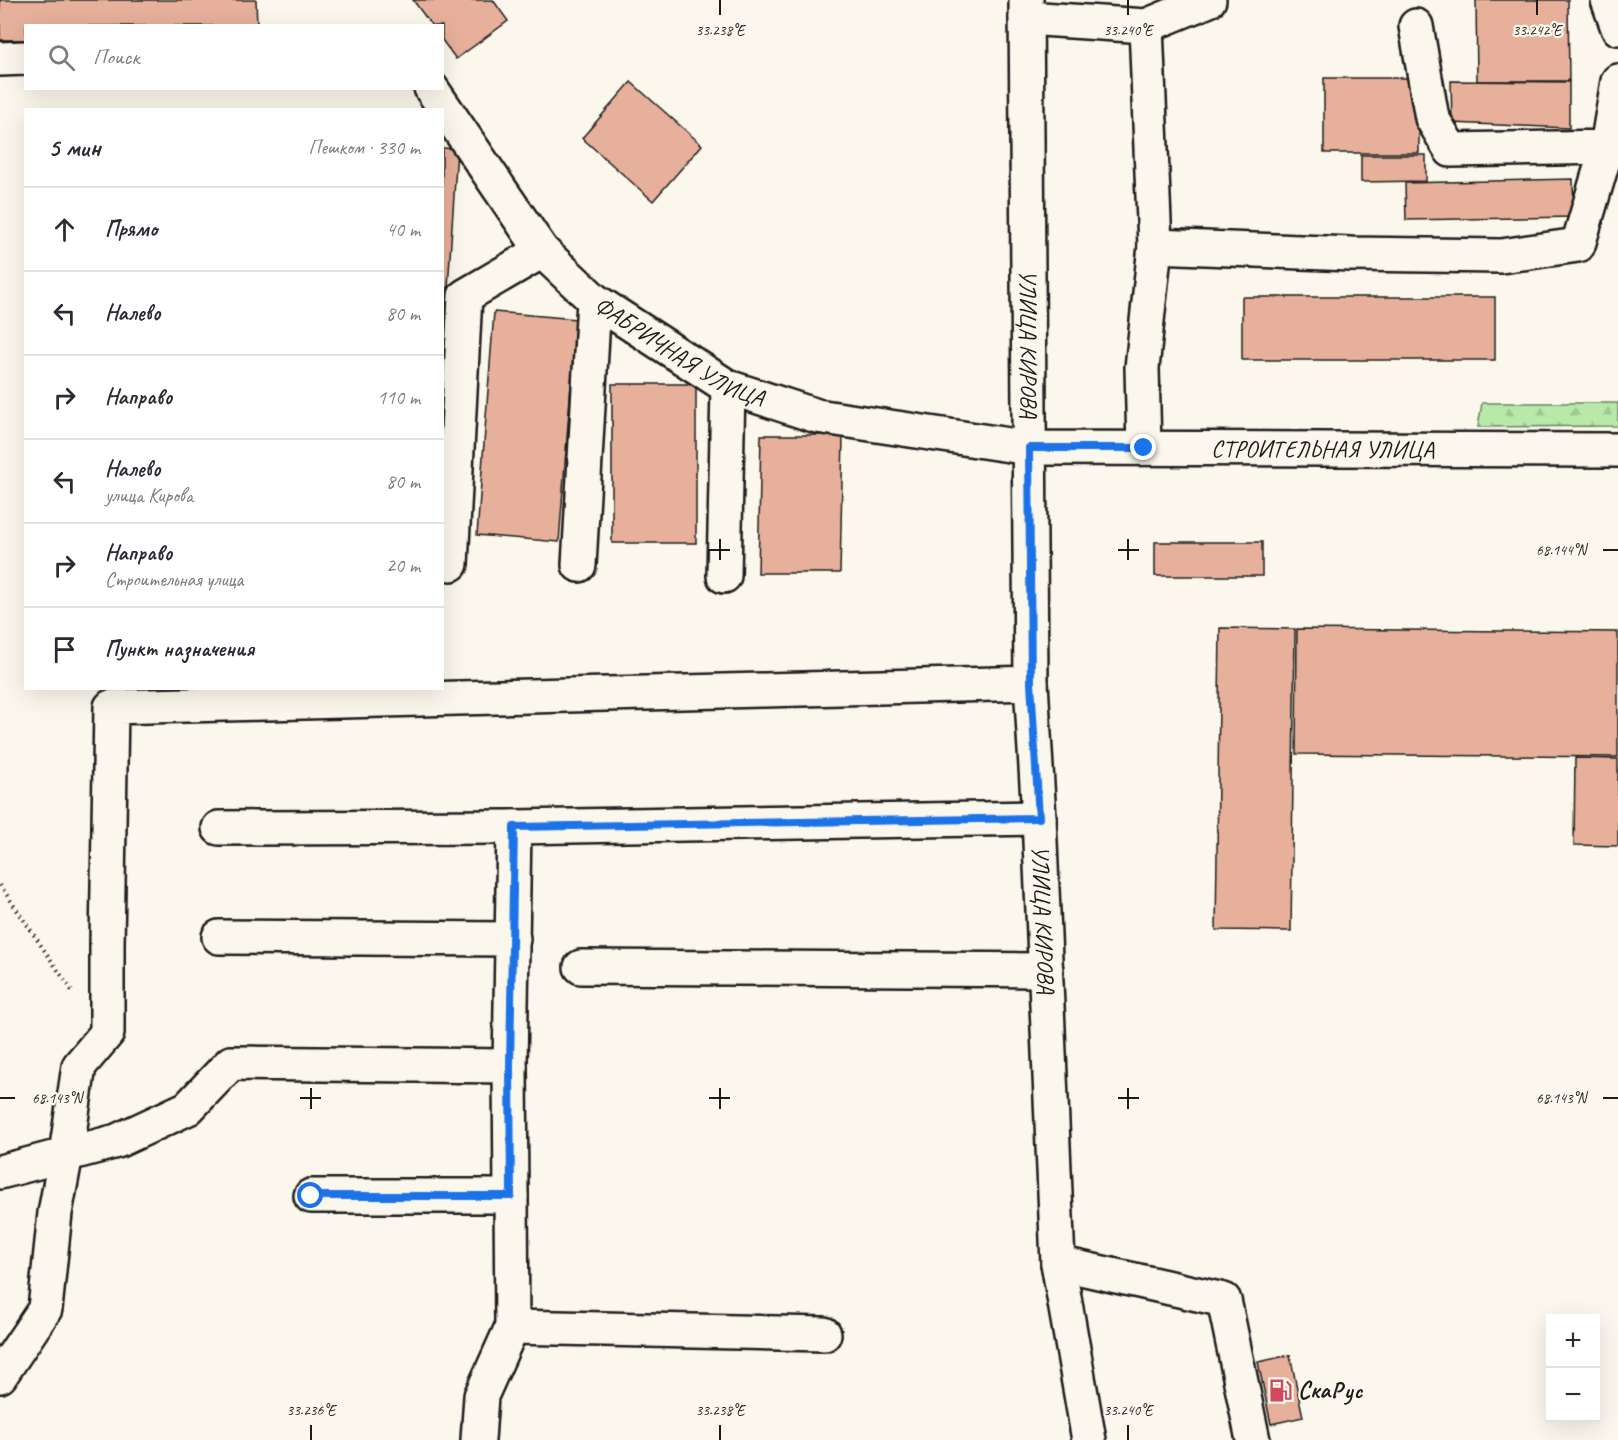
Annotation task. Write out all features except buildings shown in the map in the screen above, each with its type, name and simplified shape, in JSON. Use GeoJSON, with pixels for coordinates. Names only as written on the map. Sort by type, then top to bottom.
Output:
{"type":"FeatureCollection","features":[{"type":"Feature","properties":{"kind":"street"},"geometry":{"type":"LineString","coordinates":[[1026,9],[1146,26],[1209,0]]}},
{"type":"Feature","properties":{"kind":"street"},"geometry":{"type":"LineString","coordinates":[[1608,0],[1618,28]]}},
{"type":"Feature","properties":{"kind":"street","name":"УЛИЦА КИРОВА"},"geometry":{"type":"LineString","coordinates":[[1026,9],[1031,683],[1058,1263],[1089,1440]]}},
{"type":"Feature","properties":{"kind":"street"},"geometry":{"type":"LineString","coordinates":[[1144,448],[1142,368],[1155,246],[1146,26]]}},
{"type":"Feature","properties":{"kind":"street"},"geometry":{"type":"LineString","coordinates":[[1416,26],[1432,118],[1451,150],[1607,147]]}},
{"type":"Feature","properties":{"kind":"street"},"geometry":{"type":"LineString","coordinates":[[0,59],[24,58]]}},
{"type":"Feature","properties":{"kind":"street"},"geometry":{"type":"LineString","coordinates":[[1155,246],[1351,254],[1501,256],[1578,245],[1607,147],[1618,81]]}},
{"type":"Feature","properties":{"kind":"street","name":"ФАБРИЧНАЯ УЛИЦА"},"geometry":{"type":"LineString","coordinates":[[432,90],[542,251],[594,300],[728,387],[817,416],[1029,448]]}},
{"type":"Feature","properties":{"kind":"street"},"geometry":{"type":"LineString","coordinates":[[451,564],[465,296],[542,251]]}},
{"type":"Feature","properties":{"kind":"street"},"geometry":{"type":"LineString","coordinates":[[579,565],[594,300]]}},
{"type":"Feature","properties":{"kind":"street"},"geometry":{"type":"LineString","coordinates":[[724,576],[728,387]]}},
{"type":"Feature","properties":{"kind":"street","name":"СТРОИТЕЛЬНАЯ УЛИЦА"},"geometry":{"type":"LineString","coordinates":[[1029,448],[1618,450]]}},
{"type":"Feature","properties":{"kind":"street"},"geometry":{"type":"LineString","coordinates":[[0,1376],[45,1309],[55,1213],[79,1066],[107,1033],[111,707],[1031,683]]}},
{"type":"Feature","properties":{"kind":"street"},"geometry":{"type":"LineString","coordinates":[[219,828],[514,827],[1039,818]]}},
{"type":"Feature","properties":{"kind":"street"},"geometry":{"type":"LineString","coordinates":[[478,1440],[481,1396],[512,1327],[510,1066],[514,827]]}},
{"type":"Feature","properties":{"kind":"street"},"geometry":{"type":"LineString","coordinates":[[219,937],[513,939]]}},
{"type":"Feature","properties":{"kind":"street"},"geometry":{"type":"LineString","coordinates":[[581,967],[1046,970]]}},
{"type":"Feature","properties":{"kind":"street"},"geometry":{"type":"LineString","coordinates":[[0,1172],[117,1142],[188,1108],[231,1063],[510,1066]]}},
{"type":"Feature","properties":{"kind":"street"},"geometry":{"type":"LineString","coordinates":[[311,1196],[511,1196]]}},
{"type":"Feature","properties":{"kind":"street"},"geometry":{"type":"LineString","coordinates":[[1058,1263],[1224,1300],[1252,1440]]}},
{"type":"Feature","properties":{"kind":"street"},"geometry":{"type":"LineString","coordinates":[[512,1327],[824,1334]]}},
{"type":"Feature","properties":{"kind":"path"},"geometry":{"type":"LineString","coordinates":[[0,885],[103,1037]]}},
{"type":"Feature","properties":{"kind":"green space"},"geometry":{"type":"Polygon","coordinates":[[[1482,403],[1618,403],[1618,426],[1478,427],[1482,403]]]}},
{"type":"Feature","properties":{"kind":"place","name":"СкаРус"},"geometry":{"type":"Point","coordinates":[1280,1390]}},
{"type":"Feature","properties":{"kind":"route"},"geometry":{"type":"LineString","coordinates":[[311,1196],[511,1196],[510,1066],[514,827],[1039,818],[1031,683],[1029,448],[1144,448]]}}]}
